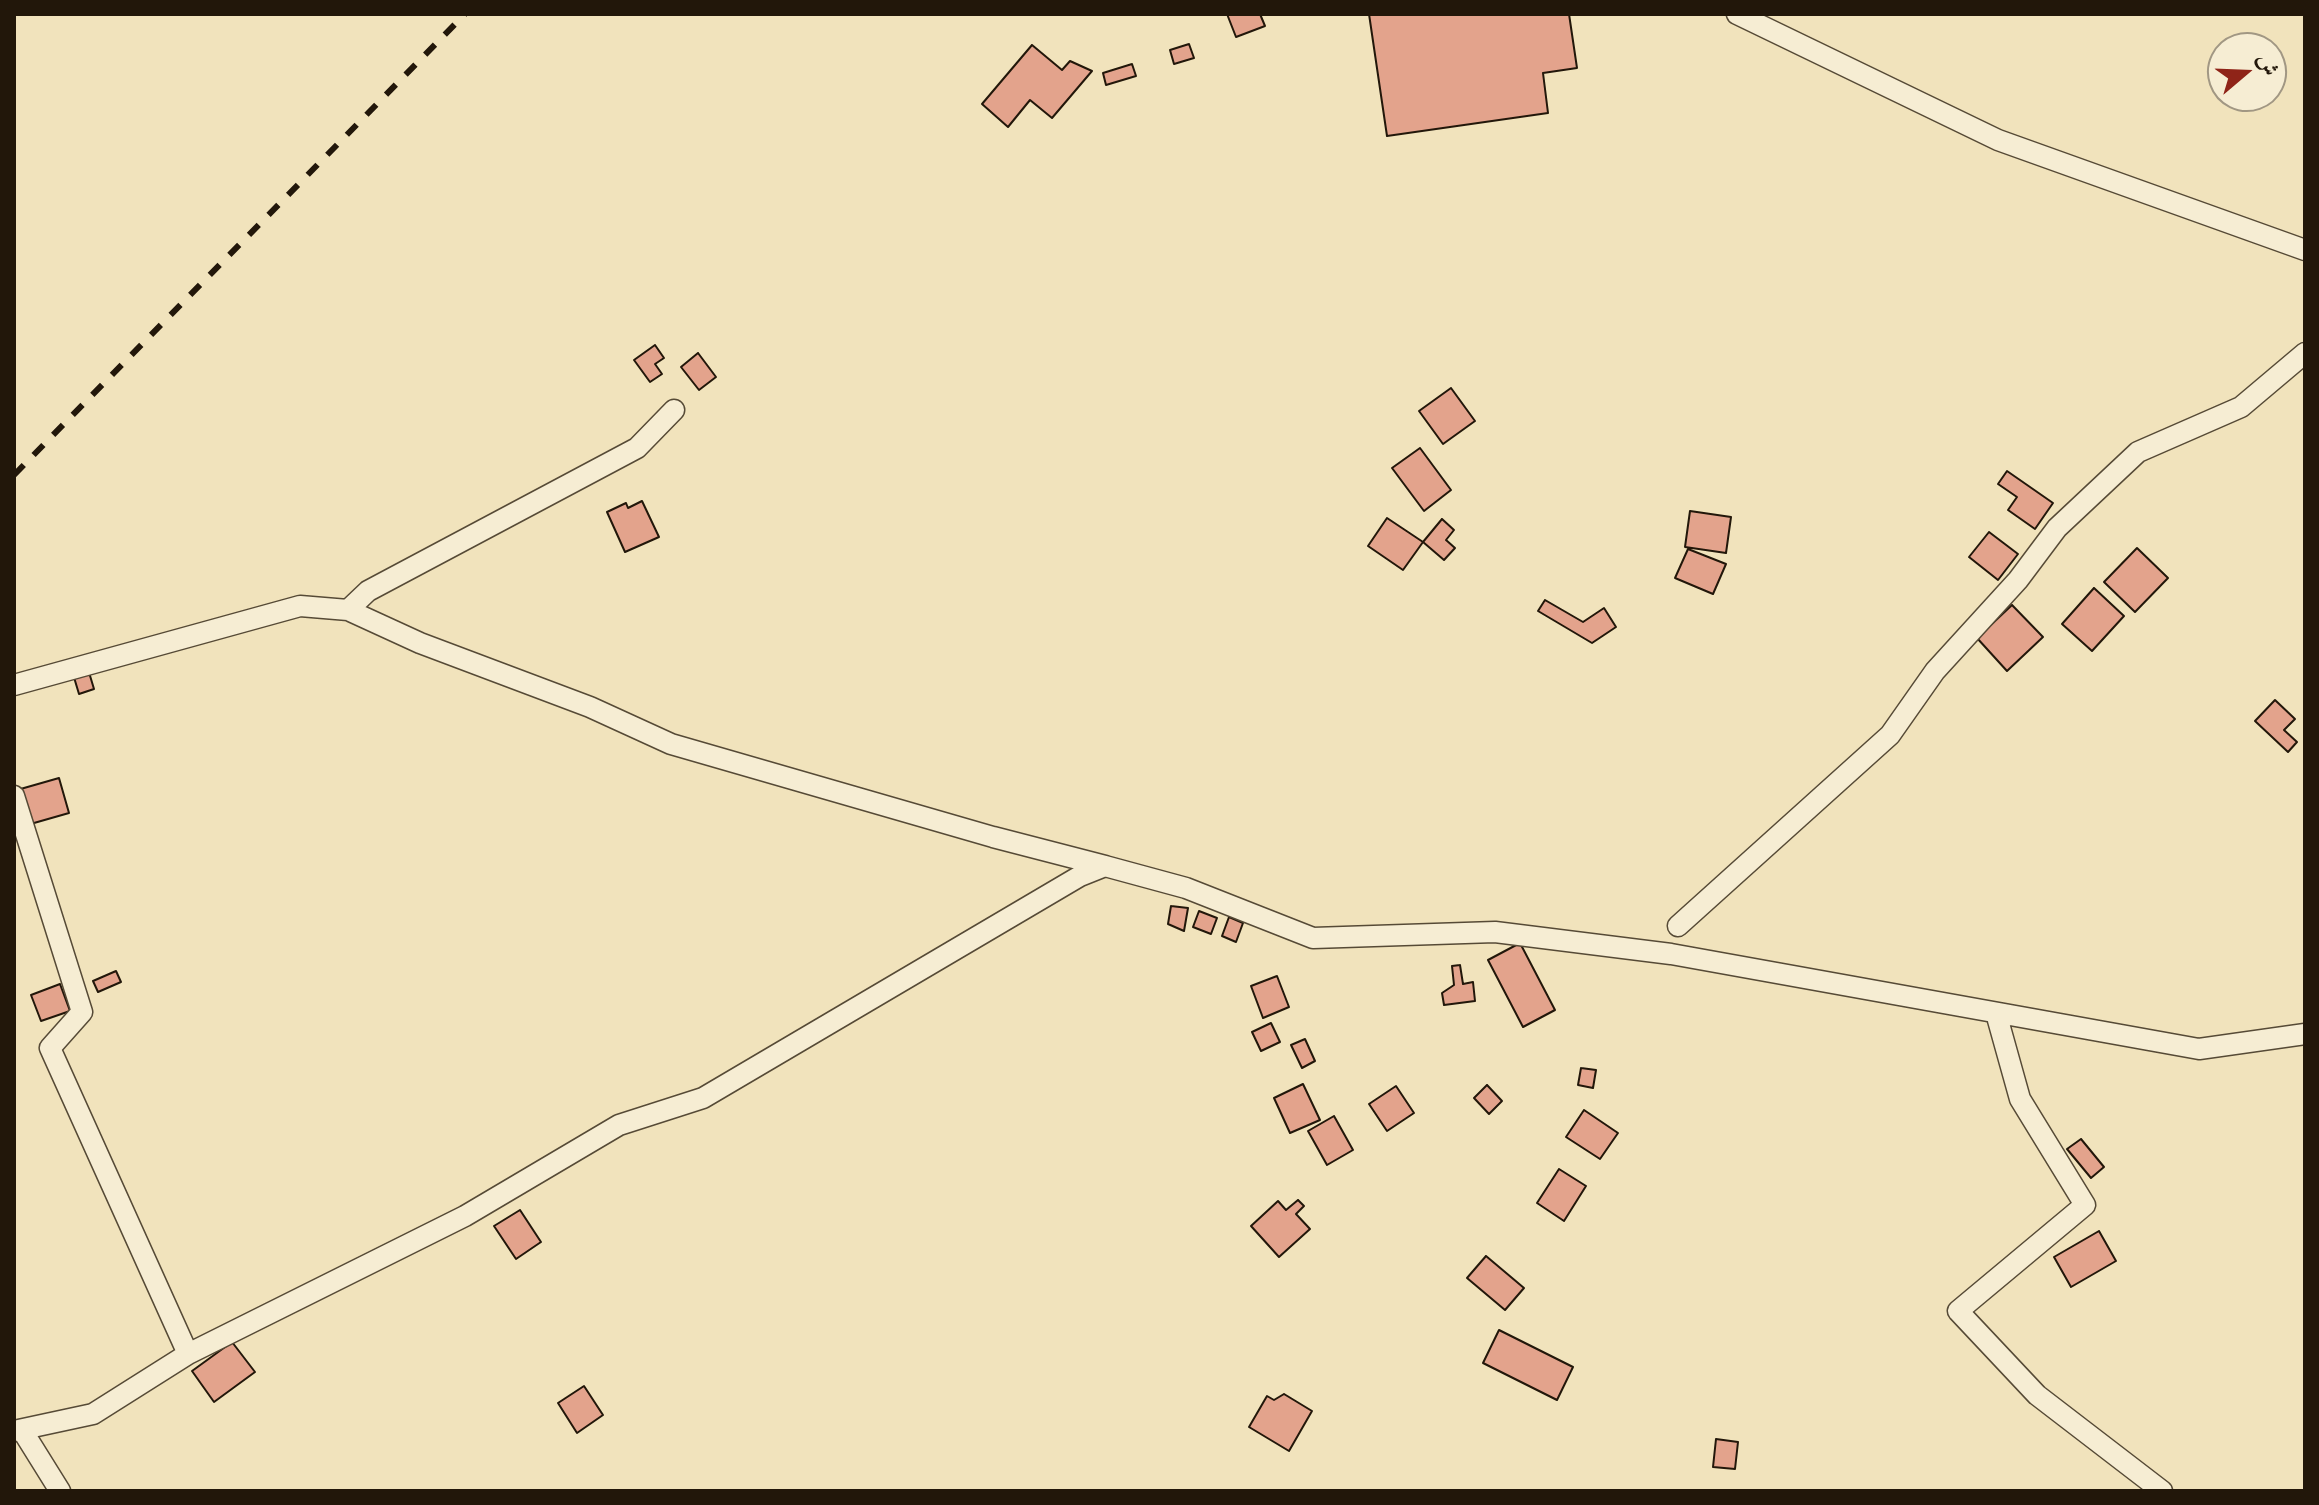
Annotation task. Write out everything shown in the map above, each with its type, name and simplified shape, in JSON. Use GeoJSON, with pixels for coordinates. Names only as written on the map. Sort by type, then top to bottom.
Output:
{"type":"FeatureCollection","features":[{"type":"Feature","properties":{"kind":"street"},"geometry":{"type":"LineString","coordinates":[[1737,14],[1998,140],[2305,250]]}},
{"type":"Feature","properties":{"kind":"street"},"geometry":{"type":"LineString","coordinates":[[1678,926],[1890,735],[1935,671],[2018,580],[2057,528],[2138,452],[2241,407],[2305,353]]}},
{"type":"Feature","properties":{"kind":"street"},"geometry":{"type":"LineString","coordinates":[[348,610],[368,591],[637,448],[674,410]]}},
{"type":"Feature","properties":{"kind":"street"},"geometry":{"type":"LineString","coordinates":[[14,685],[300,606],[348,610],[420,643],[590,707],[671,744],[993,837],[1186,888],[1313,938],[1495,932],[1671,954],[2199,1049],[2305,1034]]}},
{"type":"Feature","properties":{"kind":"street"},"geometry":{"type":"LineString","coordinates":[[14,796],[82,1012],[50,1048],[188,1354]]}},
{"type":"Feature","properties":{"kind":"street"},"geometry":{"type":"LineString","coordinates":[[60,1491],[18,1430],[93,1414],[188,1354],[465,1216],[619,1125],[703,1098],[1080,876],[1105,866]]}},
{"type":"Feature","properties":{"kind":"street"},"geometry":{"type":"LineString","coordinates":[[1996,1013],[2020,1099],[2085,1205],[1958,1311],[2037,1395],[2162,1491]]}},
{"type":"Feature","properties":{"kind":"building"},"geometry":{"type":"Polygon","coordinates":[[[1227,14],[1260,14],[1265,26],[1236,37],[1227,14]]]}},
{"type":"Feature","properties":{"kind":"building"},"geometry":{"type":"Polygon","coordinates":[[[1369,14],[1569,14],[1577,68],[1543,73],[1548,113],[1387,136],[1369,14]]]}},
{"type":"Feature","properties":{"kind":"building"},"geometry":{"type":"Polygon","coordinates":[[[1189,44],[1194,58],[1174,64],[1170,50],[1189,44]]]}},
{"type":"Feature","properties":{"kind":"building"},"geometry":{"type":"Polygon","coordinates":[[[1032,45],[1062,70],[1070,61],[1092,71],[1052,118],[1030,100],[1008,127],[982,104],[1032,45]]]}},
{"type":"Feature","properties":{"kind":"building"},"geometry":{"type":"Polygon","coordinates":[[[1132,64],[1136,76],[1106,85],[1103,73],[1132,64]]]}},
{"type":"Feature","properties":{"kind":"building"},"geometry":{"type":"Polygon","coordinates":[[[655,345],[664,358],[655,364],[662,374],[650,382],[634,360],[655,345]]]}},
{"type":"Feature","properties":{"kind":"building"},"geometry":{"type":"Polygon","coordinates":[[[698,353],[716,377],[699,390],[681,367],[698,353]]]}},
{"type":"Feature","properties":{"kind":"building"},"geometry":{"type":"Polygon","coordinates":[[[1451,388],[1475,421],[1443,444],[1419,411],[1451,388]]]}},
{"type":"Feature","properties":{"kind":"building"},"geometry":{"type":"Polygon","coordinates":[[[1420,448],[1451,490],[1424,511],[1392,468],[1420,448]]]}},
{"type":"Feature","properties":{"kind":"building"},"geometry":{"type":"Polygon","coordinates":[[[2007,471],[2053,503],[2035,529],[2008,510],[2017,497],[1998,484],[2007,471]]]}},
{"type":"Feature","properties":{"kind":"building"},"geometry":{"type":"Polygon","coordinates":[[[642,501],[659,537],[625,552],[607,512],[626,503],[628,508],[642,501]]]}},
{"type":"Feature","properties":{"kind":"building"},"geometry":{"type":"Polygon","coordinates":[[[1690,511],[1731,517],[1726,553],[1685,547],[1690,511]]]}},
{"type":"Feature","properties":{"kind":"building"},"geometry":{"type":"Polygon","coordinates":[[[1387,518],[1423,542],[1403,570],[1368,546],[1387,518]]]}},
{"type":"Feature","properties":{"kind":"building"},"geometry":{"type":"Polygon","coordinates":[[[1442,519],[1454,530],[1446,540],[1455,548],[1444,560],[1423,542],[1442,519]]]}},
{"type":"Feature","properties":{"kind":"building"},"geometry":{"type":"Polygon","coordinates":[[[1989,532],[2018,554],[1998,580],[1969,557],[1989,532]]]}},
{"type":"Feature","properties":{"kind":"building"},"geometry":{"type":"Polygon","coordinates":[[[2137,548],[2168,578],[2135,612],[2104,582],[2137,548]]]}},
{"type":"Feature","properties":{"kind":"building"},"geometry":{"type":"Polygon","coordinates":[[[1688,549],[1726,564],[1713,594],[1675,578],[1688,549]]]}},
{"type":"Feature","properties":{"kind":"building"},"geometry":{"type":"Polygon","coordinates":[[[2094,588],[2124,616],[2092,651],[2062,624],[2094,588]]]}},
{"type":"Feature","properties":{"kind":"building"},"geometry":{"type":"Polygon","coordinates":[[[1545,600],[1583,622],[1604,608],[1616,627],[1592,643],[1538,611],[1545,600]]]}},
{"type":"Feature","properties":{"kind":"building"},"geometry":{"type":"Polygon","coordinates":[[[2012,605],[2043,637],[2007,671],[1977,638],[2012,605]]]}},
{"type":"Feature","properties":{"kind":"building"},"geometry":{"type":"Polygon","coordinates":[[[88,669],[94,689],[79,694],[73,674],[88,669]]]}},
{"type":"Feature","properties":{"kind":"building"},"geometry":{"type":"Polygon","coordinates":[[[2275,700],[2295,719],[2284,730],[2297,742],[2288,752],[2255,721],[2275,700]]]}},
{"type":"Feature","properties":{"kind":"building"},"geometry":{"type":"Polygon","coordinates":[[[59,778],[69,813],[27,825],[17,790],[59,778]]]}},
{"type":"Feature","properties":{"kind":"building"},"geometry":{"type":"Polygon","coordinates":[[[1171,906],[1188,908],[1184,931],[1168,924],[1171,906]]]}},
{"type":"Feature","properties":{"kind":"building"},"geometry":{"type":"Polygon","coordinates":[[[1199,911],[1217,918],[1211,934],[1193,927],[1199,911]]]}},
{"type":"Feature","properties":{"kind":"building"},"geometry":{"type":"Polygon","coordinates":[[[1229,917],[1243,923],[1236,942],[1222,936],[1229,917]]]}},
{"type":"Feature","properties":{"kind":"building"},"geometry":{"type":"Polygon","coordinates":[[[1520,943],[1555,1010],[1523,1027],[1488,960],[1520,943]]]}},
{"type":"Feature","properties":{"kind":"building"},"geometry":{"type":"Polygon","coordinates":[[[1460,965],[1463,984],[1473,982],[1475,1001],[1444,1005],[1442,993],[1454,985],[1452,966],[1460,965]]]}},
{"type":"Feature","properties":{"kind":"building"},"geometry":{"type":"Polygon","coordinates":[[[116,971],[121,982],[98,992],[93,981],[116,971]]]}},
{"type":"Feature","properties":{"kind":"building"},"geometry":{"type":"Polygon","coordinates":[[[1277,976],[1289,1007],[1263,1018],[1251,986],[1277,976]]]}},
{"type":"Feature","properties":{"kind":"building"},"geometry":{"type":"Polygon","coordinates":[[[60,984],[70,1011],[41,1021],[31,995],[60,984]]]}},
{"type":"Feature","properties":{"kind":"building"},"geometry":{"type":"Polygon","coordinates":[[[1271,1023],[1280,1042],[1261,1051],[1252,1032],[1271,1023]]]}},
{"type":"Feature","properties":{"kind":"building"},"geometry":{"type":"Polygon","coordinates":[[[1305,1039],[1315,1061],[1302,1068],[1291,1045],[1305,1039]]]}},
{"type":"Feature","properties":{"kind":"building"},"geometry":{"type":"Polygon","coordinates":[[[1581,1068],[1596,1070],[1593,1088],[1578,1085],[1581,1068]]]}},
{"type":"Feature","properties":{"kind":"building"},"geometry":{"type":"Polygon","coordinates":[[[1303,1084],[1320,1120],[1290,1133],[1274,1098],[1303,1084]]]}},
{"type":"Feature","properties":{"kind":"building"},"geometry":{"type":"Polygon","coordinates":[[[1487,1085],[1502,1101],[1489,1114],[1474,1098],[1487,1085]]]}},
{"type":"Feature","properties":{"kind":"building"},"geometry":{"type":"Polygon","coordinates":[[[1396,1086],[1414,1113],[1387,1131],[1369,1104],[1396,1086]]]}},
{"type":"Feature","properties":{"kind":"building"},"geometry":{"type":"Polygon","coordinates":[[[1584,1110],[1618,1133],[1600,1159],[1566,1137],[1584,1110]]]}},
{"type":"Feature","properties":{"kind":"building"},"geometry":{"type":"Polygon","coordinates":[[[1334,1116],[1353,1150],[1327,1165],[1308,1131],[1334,1116]]]}},
{"type":"Feature","properties":{"kind":"building"},"geometry":{"type":"Polygon","coordinates":[[[2081,1139],[2104,1167],[2091,1178],[2067,1149],[2081,1139]]]}},
{"type":"Feature","properties":{"kind":"building"},"geometry":{"type":"Polygon","coordinates":[[[1559,1169],[1586,1186],[1564,1221],[1537,1203],[1559,1169]]]}},
{"type":"Feature","properties":{"kind":"building"},"geometry":{"type":"Polygon","coordinates":[[[1298,1200],[1304,1206],[1296,1214],[1310,1229],[1279,1257],[1251,1226],[1278,1201],[1286,1210],[1298,1200]]]}},
{"type":"Feature","properties":{"kind":"building"},"geometry":{"type":"Polygon","coordinates":[[[520,1210],[541,1242],[516,1259],[494,1226],[520,1210]]]}},
{"type":"Feature","properties":{"kind":"building"},"geometry":{"type":"Polygon","coordinates":[[[2099,1231],[2116,1261],[2071,1287],[2054,1257],[2099,1231]]]}},
{"type":"Feature","properties":{"kind":"building"},"geometry":{"type":"Polygon","coordinates":[[[1486,1256],[1524,1288],[1505,1310],[1467,1278],[1486,1256]]]}},
{"type":"Feature","properties":{"kind":"building"},"geometry":{"type":"Polygon","coordinates":[[[1499,1330],[1573,1367],[1557,1400],[1483,1363],[1499,1330]]]}},
{"type":"Feature","properties":{"kind":"building"},"geometry":{"type":"Polygon","coordinates":[[[232,1342],[255,1372],[214,1402],[192,1371],[232,1342]]]}},
{"type":"Feature","properties":{"kind":"building"},"geometry":{"type":"Polygon","coordinates":[[[584,1386],[603,1415],[577,1433],[558,1403],[584,1386]]]}},
{"type":"Feature","properties":{"kind":"building"},"geometry":{"type":"Polygon","coordinates":[[[1284,1394],[1312,1411],[1289,1451],[1249,1427],[1267,1396],[1274,1400],[1284,1394]]]}},
{"type":"Feature","properties":{"kind":"building"},"geometry":{"type":"Polygon","coordinates":[[[1716,1439],[1738,1442],[1735,1469],[1713,1467],[1716,1439]]]}},
{"type":"Feature","properties":{"kind":"railway"},"geometry":{"type":"LineString","coordinates":[[14,475],[465,14]]}}]}
